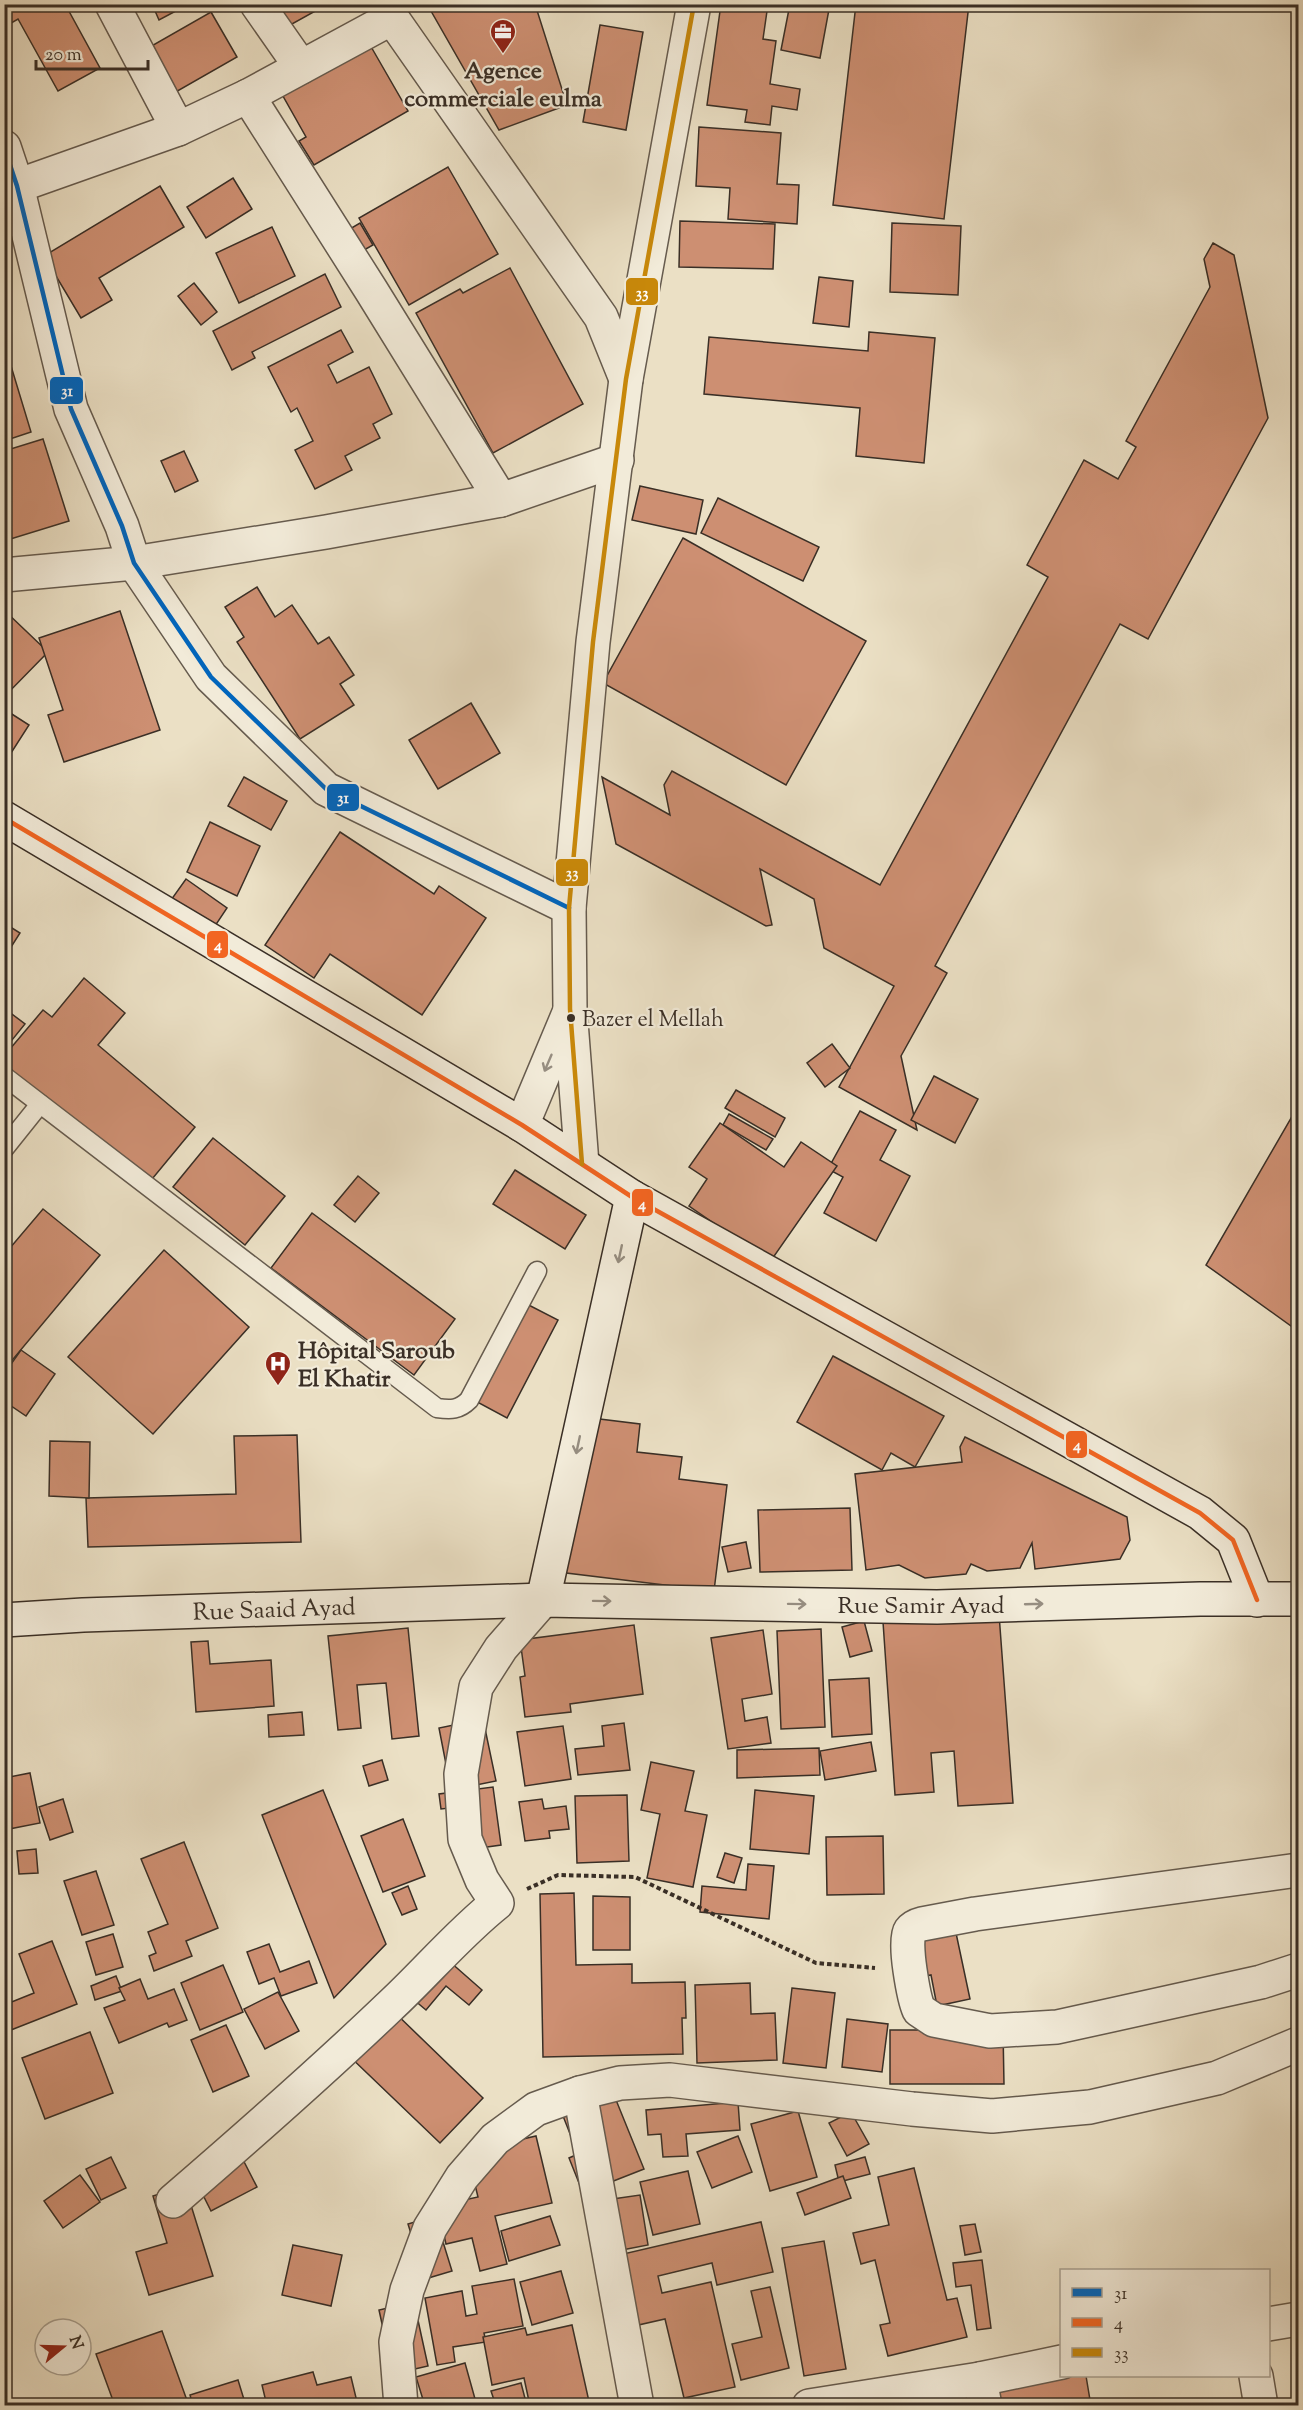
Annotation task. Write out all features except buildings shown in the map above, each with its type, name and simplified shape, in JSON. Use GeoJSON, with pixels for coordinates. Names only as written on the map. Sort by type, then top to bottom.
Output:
{"type":"FeatureCollection","features":[{"type":"Feature","properties":{"kind":"street"},"geometry":{"type":"LineString","coordinates":[[112,4],[178,129]]}},
{"type":"Feature","properties":{"kind":"street"},"geometry":{"type":"LineString","coordinates":[[257,4],[301,67]]}},
{"type":"Feature","properties":{"kind":"street"},"geometry":{"type":"LineString","coordinates":[[582,1164],[570,1009],[569,908],[593,642],[626,379],[694,4]]}},
{"type":"Feature","properties":{"kind":"street"},"geometry":{"type":"LineString","coordinates":[[17,186],[178,129],[248,96],[301,67],[389,11],[601,317],[626,379]]}},
{"type":"Feature","properties":{"kind":"street"},"geometry":{"type":"LineString","coordinates":[[248,96],[501,500]]}},
{"type":"Feature","properties":{"kind":"street"},"geometry":{"type":"LineString","coordinates":[[4,147],[17,186],[72,410],[122,526],[134,563],[211,677],[326,789],[569,908]]}},
{"type":"Feature","properties":{"kind":"street"},"geometry":{"type":"LineString","coordinates":[[4,575],[134,563],[326,532],[501,500],[617,460]]}},
{"type":"Feature","properties":{"kind":"street"},"geometry":{"type":"LineString","coordinates":[[4,818],[522,1125],[632,1197],[1200,1513],[1233,1539],[1257,1600]]}},
{"type":"Feature","properties":{"kind":"street"},"geometry":{"type":"LineString","coordinates":[[522,1125],[570,1009]]}},
{"type":"Feature","properties":{"kind":"street"},"geometry":{"type":"LineString","coordinates":[[173,2201],[303,2088],[408,1989],[474,1921],[497,1903],[482,1880],[465,1839],[461,1774],[477,1687],[501,1648],[543,1600],[632,1197]]}},
{"type":"Feature","properties":{"kind":"street","name":"Rue Samir Ayad"},"geometry":{"type":"LineString","coordinates":[[543,1600],[937,1607],[1200,1599],[1299,1599]]}},
{"type":"Feature","properties":{"kind":"street","name":"Rue Saaid Ayad"},"geometry":{"type":"LineString","coordinates":[[4,1620],[83,1615],[543,1600]]}},
{"type":"Feature","properties":{"kind":"street"},"geometry":{"type":"LineString","coordinates":[[1299,1870],[975,1914],[915,1926],[909,1935],[910,1972],[917,2004],[925,2015],[934,2020],[990,2031],[1058,2027],[1261,1982],[1299,1970]]}},
{"type":"Feature","properties":{"kind":"street"},"geometry":{"type":"LineString","coordinates":[[401,2406],[396,2342],[407,2290],[430,2228],[462,2177],[495,2139],[536,2109],[580,2093],[620,2083],[670,2080],[912,2109],[992,2116],[1090,2107],[1217,2078],[1299,2044]]}},
{"type":"Feature","properties":{"kind":"street"},"geometry":{"type":"LineString","coordinates":[[580,2093],[637,2406]]}},
{"type":"Feature","properties":{"kind":"street"},"geometry":{"type":"LineString","coordinates":[[1270,2324],[1299,2319]]}},
{"type":"Feature","properties":{"kind":"street"},"geometry":{"type":"LineString","coordinates":[[809,2406],[982,2392],[1060,2363]]}},
{"type":"Feature","properties":{"kind":"street"},"geometry":{"type":"LineString","coordinates":[[1256,2377],[1261,2406]]}},
{"type":"Feature","properties":{"kind":"lane"},"geometry":{"type":"LineString","coordinates":[[4,1076],[437,1408],[450,1410],[460,1408],[469,1400],[537,1271]]}},
{"type":"Feature","properties":{"kind":"lane"},"geometry":{"type":"LineString","coordinates":[[4,1149],[40,1104]]}},
{"type":"Feature","properties":{"kind":"path"},"geometry":{"type":"LineString","coordinates":[[497,1903],[558,1875],[635,1877],[816,1963],[910,1972]]}},
{"type":"Feature","properties":{"kind":"transit line","name":"33"},"geometry":{"type":"LineString","coordinates":[[582,1164],[570,1009],[569,908],[593,642],[626,379],[694,4]]}},
{"type":"Feature","properties":{"kind":"transit line","name":"31"},"geometry":{"type":"LineString","coordinates":[[4,147],[17,186],[71,409],[122,526],[134,563],[211,677],[326,789],[569,908]]}},
{"type":"Feature","properties":{"kind":"transit line","name":"4"},"geometry":{"type":"LineString","coordinates":[[4,818],[522,1125],[632,1197],[1200,1513],[1233,1540],[1257,1600]]}},
{"type":"Feature","properties":{"kind":"place","name":"Agence commerciale eulma"},"geometry":{"type":"Point","coordinates":[503,55]}},
{"type":"Feature","properties":{"kind":"place","name":"Bazer el Mellah"},"geometry":{"type":"Point","coordinates":[571,1018]}},
{"type":"Feature","properties":{"kind":"place","name":"Hôpital Saroub El Khatir"},"geometry":{"type":"Point","coordinates":[278,1387]}}]}
